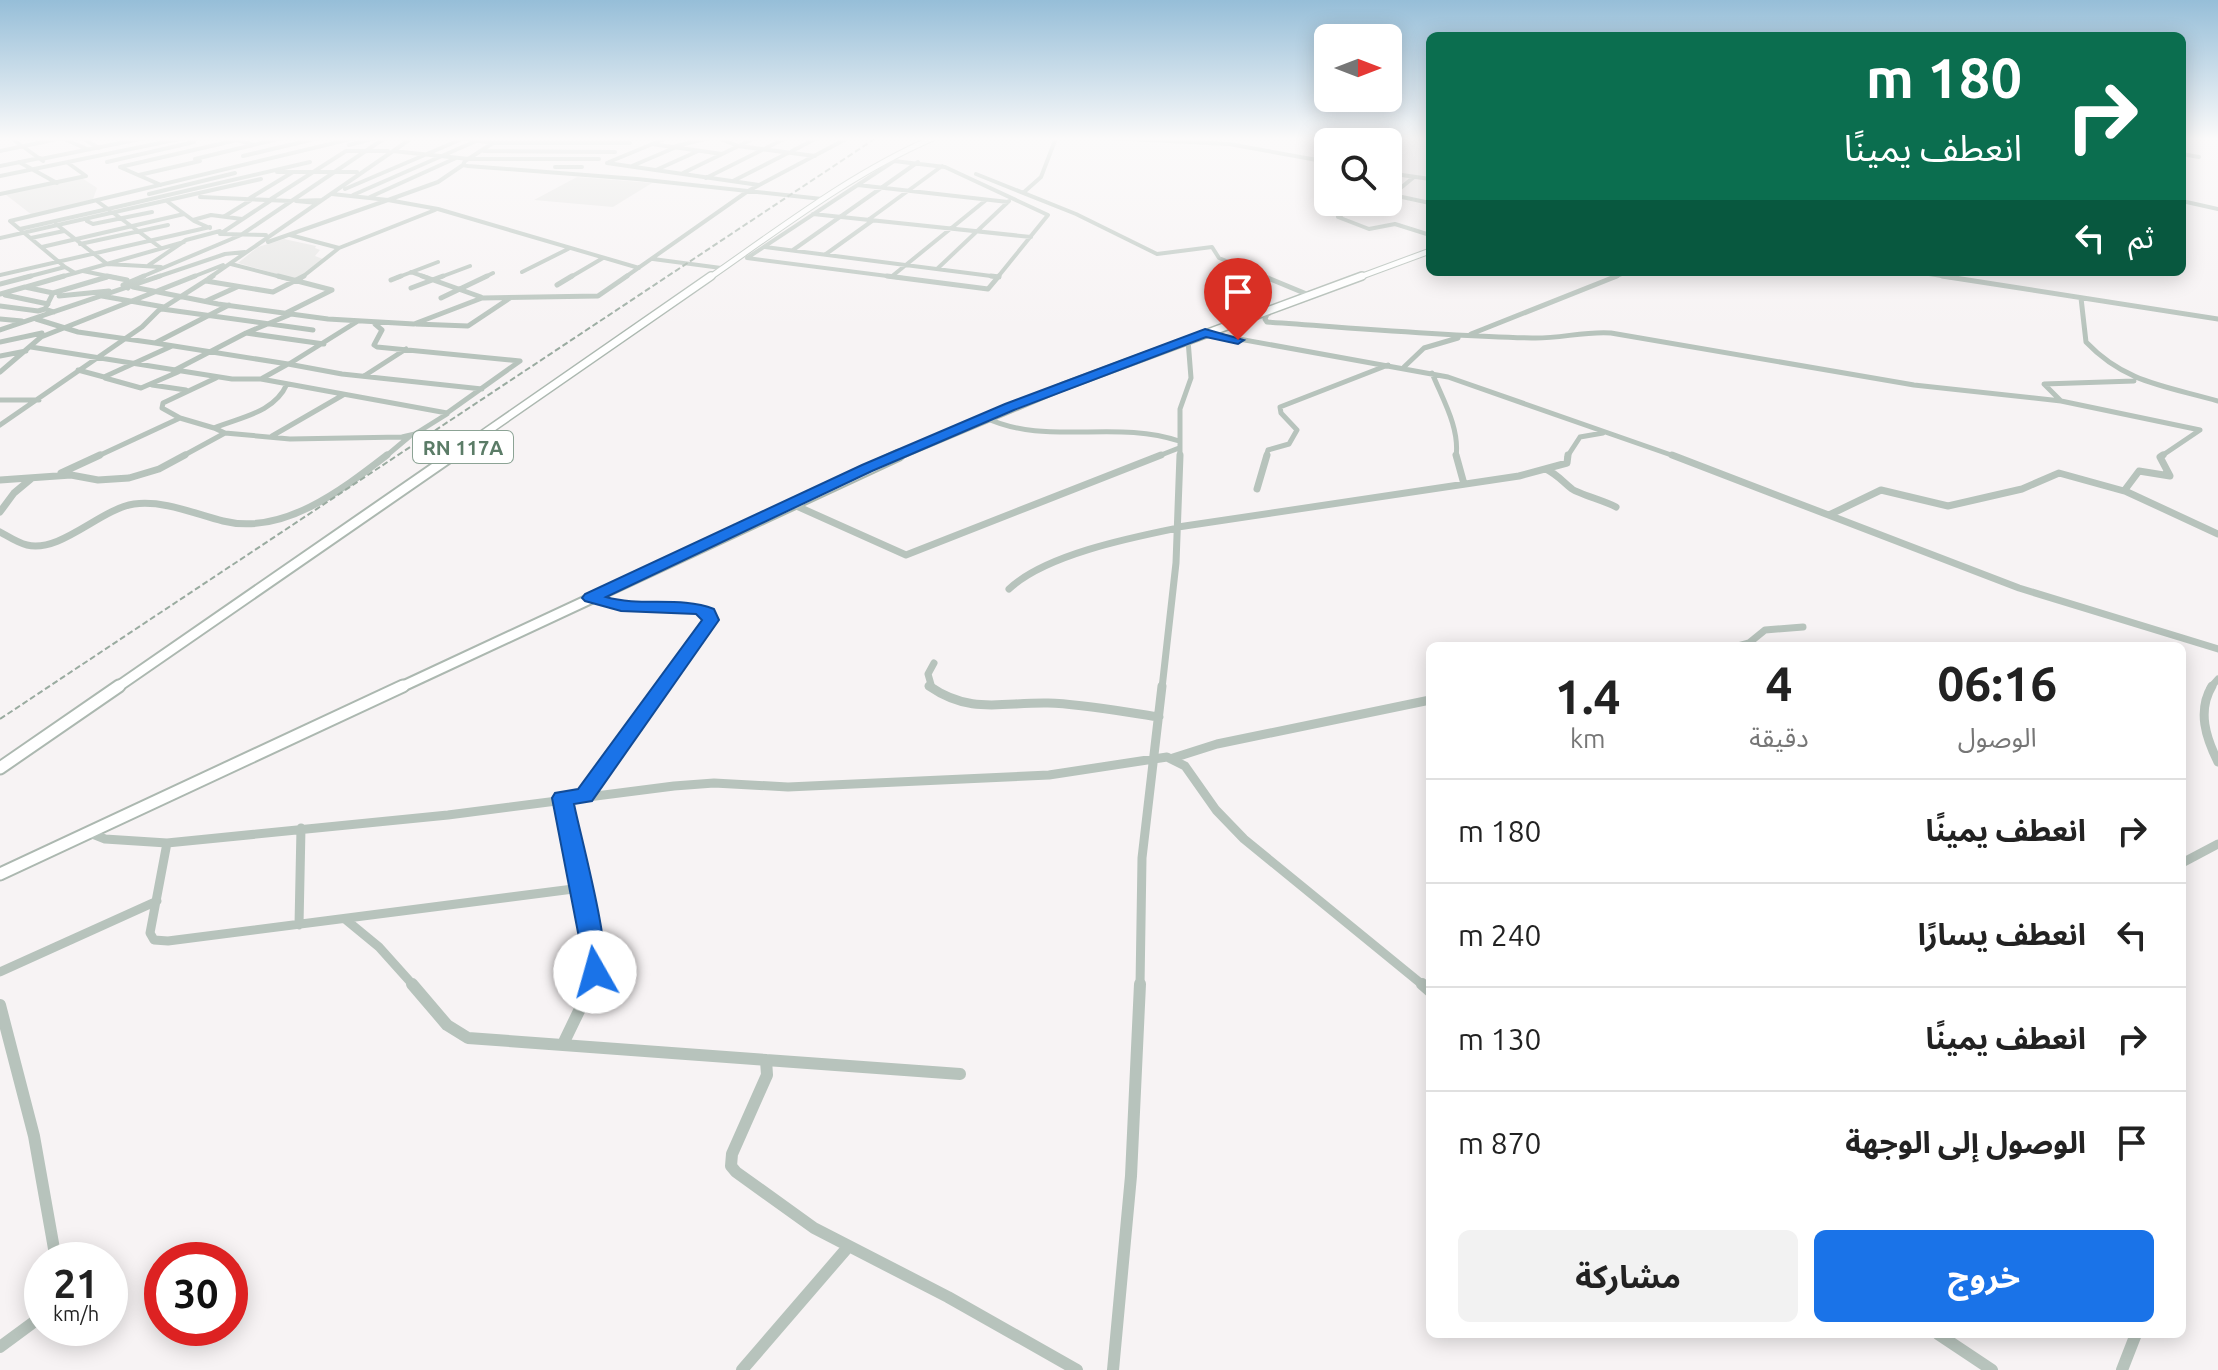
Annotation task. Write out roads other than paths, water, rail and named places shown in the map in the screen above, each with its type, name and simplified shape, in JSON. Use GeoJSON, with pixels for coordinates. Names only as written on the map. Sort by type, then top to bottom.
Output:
{"type":"FeatureCollection","features":[{"type":"Feature","properties":{"kind":"main road","name":"RN 117A"},"geometry":{"type":"LineString","coordinates":[[0,768],[721,268],[742,258],[818,202]]}},
{"type":"Feature","properties":{"kind":"main road"},"geometry":{"type":"LineString","coordinates":[[0,874],[984,417],[1426,252]]}},
{"type":"Feature","properties":{"kind":"street"},"geometry":{"type":"LineString","coordinates":[[0,223],[94,202]]}},
{"type":"Feature","properties":{"kind":"street"},"geometry":{"type":"LineString","coordinates":[[98,202],[161,248]]}},
{"type":"Feature","properties":{"kind":"street"},"geometry":{"type":"LineString","coordinates":[[28,236],[106,208],[133,202]]}},
{"type":"Feature","properties":{"kind":"street"},"geometry":{"type":"LineString","coordinates":[[138,202],[187,240]]}},
{"type":"Feature","properties":{"kind":"street"},"geometry":{"type":"LineString","coordinates":[[20,229],[168,202],[192,220],[221,231],[220,234],[290,235],[339,248]]}},
{"type":"Feature","properties":{"kind":"street"},"geometry":{"type":"LineString","coordinates":[[225,217],[246,202]]}},
{"type":"Feature","properties":{"kind":"street"},"geometry":{"type":"LineString","coordinates":[[0,294],[221,231],[267,202]]}},
{"type":"Feature","properties":{"kind":"street"},"geometry":{"type":"LineString","coordinates":[[0,330],[114,291],[241,235],[292,202]]}},
{"type":"Feature","properties":{"kind":"street"},"geometry":{"type":"LineString","coordinates":[[0,425],[40,400],[93,359],[142,327],[163,308],[317,202]]}},
{"type":"Feature","properties":{"kind":"street"},"geometry":{"type":"LineString","coordinates":[[0,372],[50,333],[240,257],[260,245],[383,202]]}},
{"type":"Feature","properties":{"kind":"street"},"geometry":{"type":"LineString","coordinates":[[399,202],[438,209],[639,268]]}},
{"type":"Feature","properties":{"kind":"street"},"geometry":{"type":"LineString","coordinates":[[414,324],[482,298],[602,296],[733,202]]}},
{"type":"Feature","properties":{"kind":"street"},"geometry":{"type":"LineString","coordinates":[[742,258],[765,247],[831,202]]}},
{"type":"Feature","properties":{"kind":"street"},"geometry":{"type":"LineString","coordinates":[[793,251],[862,202]]}},
{"type":"Feature","properties":{"kind":"street"},"geometry":{"type":"LineString","coordinates":[[825,255],[895,202]]}},
{"type":"Feature","properties":{"kind":"street"},"geometry":{"type":"LineString","coordinates":[[891,277],[984,202]]}},
{"type":"Feature","properties":{"kind":"street"},"geometry":{"type":"LineString","coordinates":[[937,269],[1008,202]]}},
{"type":"Feature","properties":{"kind":"street"},"geometry":{"type":"LineString","coordinates":[[742,258],[986,289],[999,277],[1047,213],[1024,202]]}},
{"type":"Feature","properties":{"kind":"street"},"geometry":{"type":"LineString","coordinates":[[1045,202],[1157,254],[1170,254],[1191,246],[1212,247],[1219,258],[1309,295]]}},
{"type":"Feature","properties":{"kind":"street"},"geometry":{"type":"LineString","coordinates":[[2186,202],[2218,209]]}},
{"type":"Feature","properties":{"kind":"street"},"geometry":{"type":"LineString","coordinates":[[71,208],[92,224],[152,212]]}},
{"type":"Feature","properties":{"kind":"street"},"geometry":{"type":"LineString","coordinates":[[206,281],[270,292],[299,280],[339,248],[438,209]]}},
{"type":"Feature","properties":{"kind":"street"},"geometry":{"type":"LineString","coordinates":[[43,214],[107,264],[165,267]]}},
{"type":"Feature","properties":{"kind":"street"},"geometry":{"type":"LineString","coordinates":[[80,243],[104,232],[184,214]]}},
{"type":"Feature","properties":{"kind":"street"},"geometry":{"type":"LineString","coordinates":[[813,214],[1031,237]]}},
{"type":"Feature","properties":{"kind":"street"},"geometry":{"type":"LineString","coordinates":[[192,220],[211,215],[243,219]]}},
{"type":"Feature","properties":{"kind":"street"},"geometry":{"type":"LineString","coordinates":[[269,216],[296,216]]}},
{"type":"Feature","properties":{"kind":"street"},"geometry":{"type":"LineString","coordinates":[[1340,216],[1369,229],[1395,224],[1426,234]]}},
{"type":"Feature","properties":{"kind":"street"},"geometry":{"type":"LineString","coordinates":[[10,221],[75,273]]}},
{"type":"Feature","properties":{"kind":"street"},"geometry":{"type":"LineString","coordinates":[[42,247],[112,239],[168,225]]}},
{"type":"Feature","properties":{"kind":"street"},"geometry":{"type":"LineString","coordinates":[[0,275],[210,227]]}},
{"type":"Feature","properties":{"kind":"street"},"geometry":{"type":"LineString","coordinates":[[0,238],[64,231]]}},
{"type":"Feature","properties":{"kind":"street"},"geometry":{"type":"LineString","coordinates":[[104,232],[135,256]]}},
{"type":"Feature","properties":{"kind":"street"},"geometry":{"type":"LineString","coordinates":[[260,245],[272,233]]}},
{"type":"Feature","properties":{"kind":"street"},"geometry":{"type":"LineString","coordinates":[[129,284],[148,266],[187,240]]}},
{"type":"Feature","properties":{"kind":"street"},"geometry":{"type":"LineString","coordinates":[[765,247],[999,277]]}},
{"type":"Feature","properties":{"kind":"street"},"geometry":{"type":"LineString","coordinates":[[522,272],[568,249]]}},
{"type":"Feature","properties":{"kind":"street"},"geometry":{"type":"LineString","coordinates":[[78,370],[138,388],[151,385],[208,352],[332,290],[225,254],[129,284]]}},
{"type":"Feature","properties":{"kind":"street"},"geometry":{"type":"LineString","coordinates":[[557,285],[603,258]]}},
{"type":"Feature","properties":{"kind":"street"},"geometry":{"type":"LineString","coordinates":[[832,270],[852,258]]}},
{"type":"Feature","properties":{"kind":"street"},"geometry":{"type":"LineString","coordinates":[[652,259],[721,268]]}},
{"type":"Feature","properties":{"kind":"street"},"geometry":{"type":"LineString","coordinates":[[391,280],[438,262]]}},
{"type":"Feature","properties":{"kind":"street"},"geometry":{"type":"LineString","coordinates":[[411,288],[470,266]]}},
{"type":"Feature","properties":{"kind":"street"},"geometry":{"type":"LineString","coordinates":[[0,284],[65,267]]}},
{"type":"Feature","properties":{"kind":"street"},"geometry":{"type":"LineString","coordinates":[[83,271],[154,291],[205,301],[358,321],[468,326],[511,298]]}},
{"type":"Feature","properties":{"kind":"street"},"geometry":{"type":"LineString","coordinates":[[411,272],[482,298]]}},
{"type":"Feature","properties":{"kind":"street"},"geometry":{"type":"LineString","coordinates":[[441,298],[493,273]]}},
{"type":"Feature","properties":{"kind":"street"},"geometry":{"type":"LineString","coordinates":[[1404,367],[1424,348],[1465,336],[1617,276]]}},
{"type":"Feature","properties":{"kind":"street"},"geometry":{"type":"LineString","coordinates":[[1941,276],[2218,319]]}},
{"type":"Feature","properties":{"kind":"street"},"geometry":{"type":"LineString","coordinates":[[0,306],[38,311],[46,306],[53,295],[107,277]]}},
{"type":"Feature","properties":{"kind":"street"},"geometry":{"type":"LineString","coordinates":[[51,280],[67,289]]}},
{"type":"Feature","properties":{"kind":"street"},"geometry":{"type":"LineString","coordinates":[[25,287],[53,295],[114,291]]}},
{"type":"Feature","properties":{"kind":"street"},"geometry":{"type":"LineString","coordinates":[[205,301],[238,287]]}},
{"type":"Feature","properties":{"kind":"street"},"geometry":{"type":"LineString","coordinates":[[0,294],[46,306],[56,312]]}},
{"type":"Feature","properties":{"kind":"street"},"geometry":{"type":"LineString","coordinates":[[101,296],[234,320],[313,330]]}},
{"type":"Feature","properties":{"kind":"street"},"geometry":{"type":"LineString","coordinates":[[2081,298],[2086,342],[2112,368],[2134,381]]}},
{"type":"Feature","properties":{"kind":"street"},"geometry":{"type":"LineString","coordinates":[[155,343],[229,305]]}},
{"type":"Feature","properties":{"kind":"street"},"geometry":{"type":"LineString","coordinates":[[234,320],[257,309]]}},
{"type":"Feature","properties":{"kind":"street"},"geometry":{"type":"LineString","coordinates":[[1269,309],[1265,319],[1267,322],[1465,336],[1555,339],[1604,332],[1914,385],[2061,401],[2200,430],[2160,457],[2170,476],[2140,471],[2125,491]]}},
{"type":"Feature","properties":{"kind":"street"},"geometry":{"type":"LineString","coordinates":[[0,319],[24,322],[41,333]]}},
{"type":"Feature","properties":{"kind":"street"},"geometry":{"type":"LineString","coordinates":[[35,319],[64,328],[364,377],[482,389]]}},
{"type":"Feature","properties":{"kind":"street"},"geometry":{"type":"LineString","coordinates":[[298,341],[328,319]]}},
{"type":"Feature","properties":{"kind":"street"},"geometry":{"type":"LineString","coordinates":[[261,379],[358,321]]}},
{"type":"Feature","properties":{"kind":"street"},"geometry":{"type":"LineString","coordinates":[[0,532],[34,546],[56,539],[120,508],[143,504],[241,525],[265,524],[332,491],[377,462],[410,436],[517,365],[519,360],[375,346],[382,330],[366,321]]}},
{"type":"Feature","properties":{"kind":"street"},"geometry":{"type":"LineString","coordinates":[[0,342],[50,333]]}},
{"type":"Feature","properties":{"kind":"street"},"geometry":{"type":"LineString","coordinates":[[246,333],[324,344]]}},
{"type":"Feature","properties":{"kind":"street"},"geometry":{"type":"LineString","coordinates":[[1205,333],[1432,373],[1607,433],[2019,588],[2218,649]]}},
{"type":"Feature","properties":{"kind":"street"},"geometry":{"type":"LineString","coordinates":[[1113,1370],[1131,1176],[1140,1001],[1142,858],[1178,527],[1180,409],[1191,378],[1188,340]]}},
{"type":"Feature","properties":{"kind":"street"},"geometry":{"type":"LineString","coordinates":[[104,377],[173,346]]}},
{"type":"Feature","properties":{"kind":"street"},"geometry":{"type":"LineString","coordinates":[[0,356],[29,349],[217,378],[261,379],[447,413]]}},
{"type":"Feature","properties":{"kind":"street"},"geometry":{"type":"LineString","coordinates":[[364,377],[406,349]]}},
{"type":"Feature","properties":{"kind":"street"},"geometry":{"type":"LineString","coordinates":[[1257,489],[1268,450],[1289,444],[1297,430],[1281,413],[1280,407],[1389,365]]}},
{"type":"Feature","properties":{"kind":"street"},"geometry":{"type":"LineString","coordinates":[[1432,373],[1455,429],[1458,443],[1456,458],[1464,484]]}},
{"type":"Feature","properties":{"kind":"street"},"geometry":{"type":"LineString","coordinates":[[217,378],[161,406],[180,418],[225,433],[359,439],[410,436]]}},
{"type":"Feature","properties":{"kind":"street"},"geometry":{"type":"LineString","coordinates":[[2061,401],[2044,383],[2134,381],[2218,401]]}},
{"type":"Feature","properties":{"kind":"street"},"geometry":{"type":"LineString","coordinates":[[214,428],[267,408],[286,389],[287,384]]}},
{"type":"Feature","properties":{"kind":"street"},"geometry":{"type":"LineString","coordinates":[[151,385],[189,390]]}},
{"type":"Feature","properties":{"kind":"street"},"geometry":{"type":"LineString","coordinates":[[272,436],[343,394]]}},
{"type":"Feature","properties":{"kind":"street"},"geometry":{"type":"LineString","coordinates":[[0,400],[40,400]]}},
{"type":"Feature","properties":{"kind":"street"},"geometry":{"type":"LineString","coordinates":[[984,417],[1002,428],[1114,431],[1166,436],[1179,445]]}},
{"type":"Feature","properties":{"kind":"street"},"geometry":{"type":"LineString","coordinates":[[56,476],[180,418]]}},
{"type":"Feature","properties":{"kind":"street"},"geometry":{"type":"LineString","coordinates":[[0,480],[56,476],[98,480],[147,474],[212,443],[225,433]]}},
{"type":"Feature","properties":{"kind":"street"},"geometry":{"type":"LineString","coordinates":[[1009,589],[1023,576],[1132,537],[1178,527],[1511,478],[1567,463],[1567,457],[1580,437],[1607,433]]}},
{"type":"Feature","properties":{"kind":"street"},"geometry":{"type":"LineString","coordinates":[[792,504],[906,555],[1179,445]]}},
{"type":"Feature","properties":{"kind":"street"},"geometry":{"type":"LineString","coordinates":[[1545,469],[1562,477],[1574,491],[1595,496],[1616,507]]}},
{"type":"Feature","properties":{"kind":"street"},"geometry":{"type":"LineString","coordinates":[[1829,515],[1881,490],[1948,506],[2022,489],[2059,473],[2125,491],[2218,534]]}},
{"type":"Feature","properties":{"kind":"street"},"geometry":{"type":"LineString","coordinates":[[0,512],[14,493],[32,478]]}},
{"type":"Feature","properties":{"kind":"street"},"geometry":{"type":"LineString","coordinates":[[585,796],[710,620],[708,613],[699,609],[621,606],[591,598]]}},
{"type":"Feature","properties":{"kind":"street"},"geometry":{"type":"LineString","coordinates":[[1750,642],[1765,630],[1803,627]]}},
{"type":"Feature","properties":{"kind":"street"},"geometry":{"type":"LineString","coordinates":[[934,663],[928,674],[929,686],[941,694],[975,705],[1007,707],[1049,703],[1159,717]]}},
{"type":"Feature","properties":{"kind":"street"},"geometry":{"type":"LineString","coordinates":[[2218,679],[2205,695],[2204,717],[2206,734],[2218,762]]}},
{"type":"Feature","properties":{"kind":"street"},"geometry":{"type":"LineString","coordinates":[[90,833],[105,839],[167,843],[448,815],[563,798],[714,783],[788,787],[1049,775],[1155,758],[1173,758],[1217,744],[1426,701]]}},
{"type":"Feature","properties":{"kind":"street"},"geometry":{"type":"LineString","coordinates":[[1173,758],[1185,766],[1216,810],[1244,839],[1426,988]]}},
{"type":"Feature","properties":{"kind":"street"},"geometry":{"type":"LineString","coordinates":[[563,798],[596,960],[595,972],[563,1044]]}},
{"type":"Feature","properties":{"kind":"street"},"geometry":{"type":"LineString","coordinates":[[299,925],[301,828]]}},
{"type":"Feature","properties":{"kind":"street"},"geometry":{"type":"LineString","coordinates":[[167,843],[150,933],[154,940],[168,941],[581,888]]}},
{"type":"Feature","properties":{"kind":"street"},"geometry":{"type":"LineString","coordinates":[[2186,861],[2218,844]]}},
{"type":"Feature","properties":{"kind":"street"},"geometry":{"type":"LineString","coordinates":[[0,972],[157,901]]}},
{"type":"Feature","properties":{"kind":"street"},"geometry":{"type":"LineString","coordinates":[[345,919],[379,947],[425,1000],[463,1036],[960,1074]]}},
{"type":"Feature","properties":{"kind":"street"},"geometry":{"type":"LineString","coordinates":[[0,1005],[34,1136],[53,1242]]}},
{"type":"Feature","properties":{"kind":"street"},"geometry":{"type":"LineString","coordinates":[[766,1060],[767,1075],[732,1154],[731,1166],[814,1228],[948,1297],[1077,1370]]}},
{"type":"Feature","properties":{"kind":"street"},"geometry":{"type":"LineString","coordinates":[[742,1370],[848,1247]]}},
{"type":"Feature","properties":{"kind":"street"},"geometry":{"type":"LineString","coordinates":[[0,1347],[24,1329]]}},
{"type":"Feature","properties":{"kind":"street"},"geometry":{"type":"LineString","coordinates":[[1944,1338],[1992,1370]]}},
{"type":"Feature","properties":{"kind":"street"},"geometry":{"type":"LineString","coordinates":[[2122,1370],[2134,1338]]}},
{"type":"Feature","properties":{"kind":"railway"},"geometry":{"type":"LineString","coordinates":[[0,719],[780,202]]}}]}
